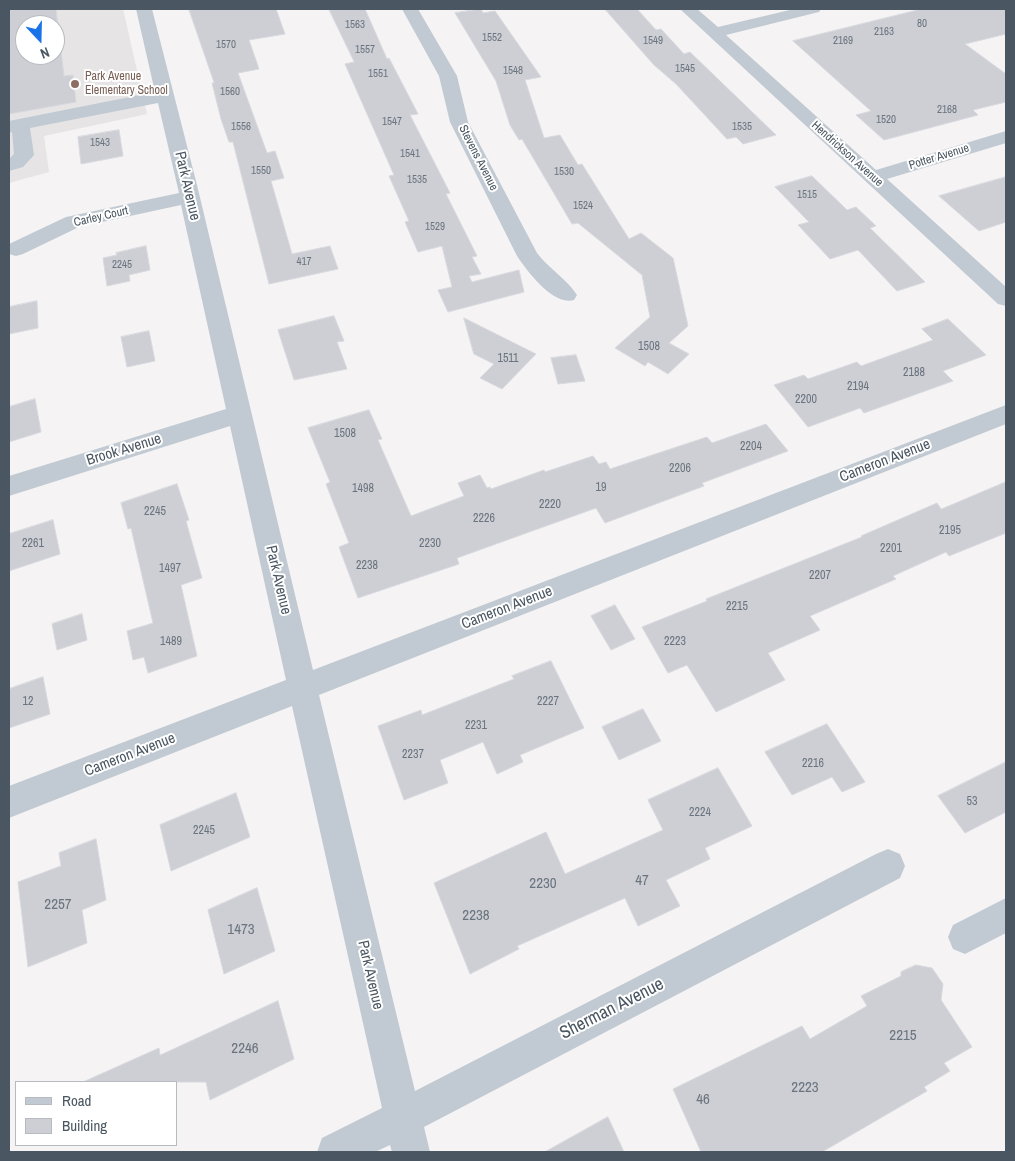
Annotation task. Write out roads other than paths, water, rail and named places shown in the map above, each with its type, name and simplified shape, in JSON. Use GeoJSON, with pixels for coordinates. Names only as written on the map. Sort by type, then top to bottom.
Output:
{"type":"FeatureCollection","features":[{"type":"Feature","properties":{"kind":"street","name":"Park Avenue"},"geometry":{"type":"LineString","coordinates":[[144,9],[411,1152]]}},
{"type":"Feature","properties":{"kind":"street","name":"Stevens Avenue"},"geometry":{"type":"LineString","coordinates":[[410,9],[448,76],[459,122],[528,256],[539,271],[566,295]]}},
{"type":"Feature","properties":{"kind":"street","name":"Hendrickson Avenue"},"geometry":{"type":"LineString","coordinates":[[688,9],[1006,299]]}},
{"type":"Feature","properties":{"kind":"street"},"geometry":{"type":"LineString","coordinates":[[714,33],[813,9]]}},
{"type":"Feature","properties":{"kind":"street"},"geometry":{"type":"LineString","coordinates":[[9,165],[16,163],[24,155],[14,126],[165,96]]}},
{"type":"Feature","properties":{"kind":"street","name":"Potter Avenue"},"geometry":{"type":"LineString","coordinates":[[873,177],[1006,136]]}},
{"type":"Feature","properties":{"kind":"street","name":"Carley Court"},"geometry":{"type":"LineString","coordinates":[[16,249],[74,222],[189,197]]}},
{"type":"Feature","properties":{"kind":"street","name":"Brook Avenue"},"geometry":{"type":"LineString","coordinates":[[9,486],[239,414]]}},
{"type":"Feature","properties":{"kind":"street","name":"Cameron Avenue"},"geometry":{"type":"LineString","coordinates":[[9,802],[1006,414]]}},
{"type":"Feature","properties":{"kind":"street","name":"Sherman Avenue"},"geometry":{"type":"LineString","coordinates":[[336,1152],[888,866]]}},
{"type":"Feature","properties":{"kind":"street"},"geometry":{"type":"LineString","coordinates":[[965,937],[1006,914]]}},
{"type":"Feature","properties":{"kind":"place","name":"Park Avenue Elementary School"},"geometry":{"type":"Point","coordinates":[75,84]}}]}
